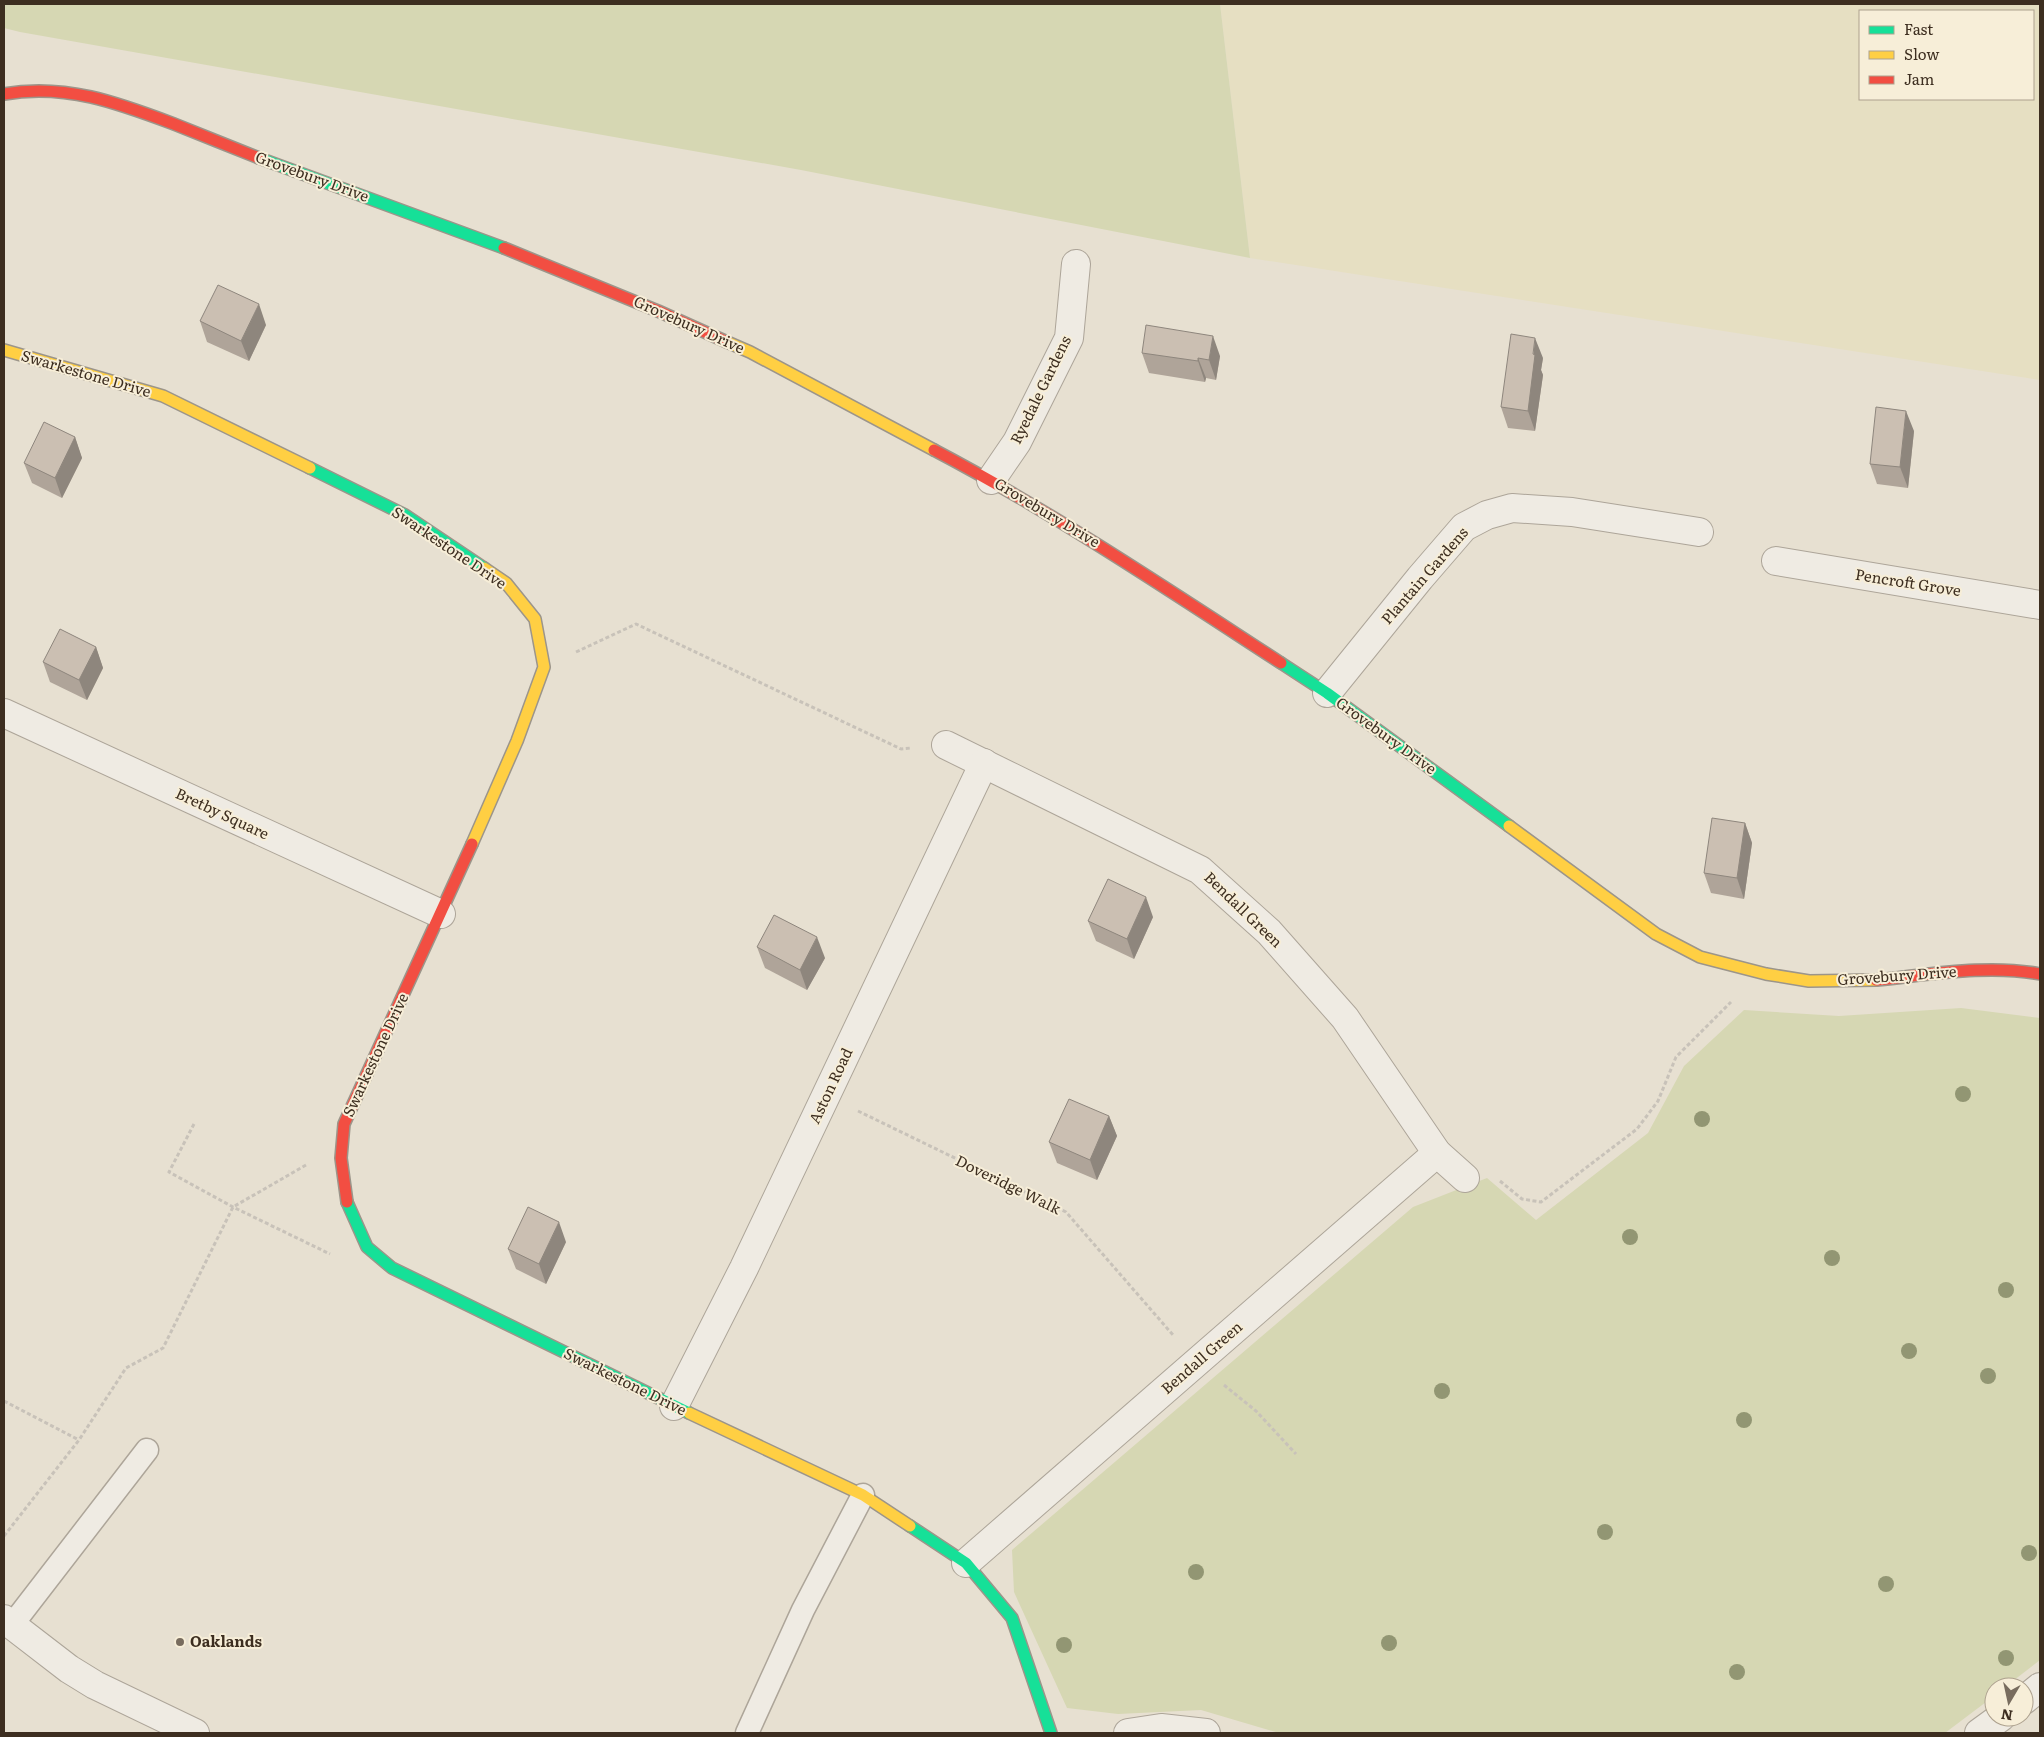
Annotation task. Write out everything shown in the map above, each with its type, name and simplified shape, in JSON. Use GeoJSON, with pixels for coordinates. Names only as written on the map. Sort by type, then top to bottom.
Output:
{"type":"FeatureCollection","features":[{"type":"Feature","properties":{"kind":"street","name":"Grovebury Drive"},"geometry":{"type":"LineString","coordinates":[[4,94],[20,90],[59,91],[98,98],[490,242],[649,307],[750,352],[991,480],[1102,546],[1327,693],[1656,934],[1700,957],[1766,974],[1809,981],[1870,981],[1959,972],[2011,970],[2040,974]]}},
{"type":"Feature","properties":{"kind":"street","name":"Ryedale Gardens"},"geometry":{"type":"LineString","coordinates":[[991,480],[1017,442],[1070,338],[1076,264]]}},
{"type":"Feature","properties":{"kind":"street","name":"Swarkestone Drive"},"geometry":{"type":"LineString","coordinates":[[4,350],[163,396],[405,515],[506,583],[535,619],[544,667],[517,741],[441,914],[344,1124],[341,1158],[347,1204],[367,1246],[392,1268],[674,1406],[863,1495],[966,1563],[1012,1618],[1050,1733]]}},
{"type":"Feature","properties":{"kind":"street","name":"Plantain Gardens"},"geometry":{"type":"LineString","coordinates":[[1327,693],[1420,578],[1464,528],[1487,515],[1512,508],[1562,511],[1699,532]]}},
{"type":"Feature","properties":{"kind":"street","name":"Pencroft Grove"},"geometry":{"type":"LineString","coordinates":[[1776,561],[2040,605]]}},
{"type":"Feature","properties":{"kind":"street","name":"Bretby Square"},"geometry":{"type":"LineString","coordinates":[[4,713],[441,914]]}},
{"type":"Feature","properties":{"kind":"street","name":"Bendall Green"},"geometry":{"type":"LineString","coordinates":[[946,745],[1200,870],[1269,932],[1345,1018],[1437,1153],[1465,1178]]}},
{"type":"Feature","properties":{"kind":"street","name":"Aston Road"},"geometry":{"type":"LineString","coordinates":[[674,1406],[744,1268],[984,763]]}},
{"type":"Feature","properties":{"kind":"street","name":"Bendall Green"},"geometry":{"type":"LineString","coordinates":[[966,1563],[1437,1153]]}},
{"type":"Feature","properties":{"kind":"street"},"geometry":{"type":"LineString","coordinates":[[8,1622],[69,1669],[95,1685],[195,1733]]}},
{"type":"Feature","properties":{"kind":"street"},"geometry":{"type":"LineString","coordinates":[[1128,1733],[1161,1728],[1206,1733]]}},
{"type":"Feature","properties":{"kind":"lane"},"geometry":{"type":"LineString","coordinates":[[8,1622],[147,1450]]}},
{"type":"Feature","properties":{"kind":"lane"},"geometry":{"type":"LineString","coordinates":[[747,1733],[803,1610],[863,1495]]}},
{"type":"Feature","properties":{"kind":"path"},"geometry":{"type":"LineString","coordinates":[[544,667],[636,624],[902,749],[946,745]]}},
{"type":"Feature","properties":{"kind":"path"},"geometry":{"type":"LineString","coordinates":[[1465,1178],[1496,1179],[1522,1199],[1541,1202],[1637,1129],[1658,1102],[1676,1057],[1735,998],[1744,969]]}},
{"type":"Feature","properties":{"kind":"path","name":"Doveridge Walk"},"geometry":{"type":"LineString","coordinates":[[826,1096],[1066,1212],[1197,1362],[1256,1411],[1296,1454]]}},
{"type":"Feature","properties":{"kind":"path"},"geometry":{"type":"LineString","coordinates":[[194,1124],[169,1172],[232,1207],[335,1257],[367,1246]]}},
{"type":"Feature","properties":{"kind":"path"},"geometry":{"type":"LineString","coordinates":[[4,1536],[79,1440],[126,1368],[163,1348],[232,1207],[312,1161],[341,1158]]}},
{"type":"Feature","properties":{"kind":"path"},"geometry":{"type":"LineString","coordinates":[[4,1401],[79,1440]]}},
{"type":"Feature","properties":{"kind":"shaded area"},"geometry":{"type":"Polygon","coordinates":[[[1220,4],[2040,4],[2040,380],[1250,258],[1220,4]]]}},
{"type":"Feature","properties":{"kind":"green space"},"geometry":{"type":"Polygon","coordinates":[[[4,4],[1220,4],[1250,258],[801,170],[20,32],[4,28],[4,4]]]}},
{"type":"Feature","properties":{"kind":"green space"},"geometry":{"type":"Polygon","coordinates":[[[1961,1008],[2040,1018],[2040,1660],[2018,1677],[1984,1677],[1984,1704],[1945,1733],[1279,1733],[1201,1710],[1118,1714],[1067,1708],[1014,1592],[1012,1550],[1413,1207],[1487,1178],[1536,1220],[1648,1133],[1684,1066],[1744,1010],[1839,1016],[1961,1008]]]}},
{"type":"Feature","properties":{"kind":"building"},"geometry":{"type":"Polygon","coordinates":[[[218,285],[259,304],[241,341],[200,321],[218,285]]]}},
{"type":"Feature","properties":{"kind":"building"},"geometry":{"type":"Polygon","coordinates":[[[1146,325],[1213,336],[1209,360],[1198,358],[1198,361],[1142,353],[1146,325]]]}},
{"type":"Feature","properties":{"kind":"building"},"geometry":{"type":"Polygon","coordinates":[[[1511,334],[1535,338],[1533,354],[1535,355],[1528,411],[1501,407],[1511,334]]]}},
{"type":"Feature","properties":{"kind":"building"},"geometry":{"type":"Polygon","coordinates":[[[1876,407],[1906,411],[1900,467],[1870,464],[1876,407]]]}},
{"type":"Feature","properties":{"kind":"building"},"geometry":{"type":"Polygon","coordinates":[[[44,422],[75,437],[55,478],[24,463],[44,422]]]}},
{"type":"Feature","properties":{"kind":"building"},"geometry":{"type":"Polygon","coordinates":[[[60,629],[96,647],[79,680],[43,662],[60,629]]]}},
{"type":"Feature","properties":{"kind":"building"},"geometry":{"type":"Polygon","coordinates":[[[1712,818],[1745,823],[1737,878],[1704,873],[1712,818]]]}},
{"type":"Feature","properties":{"kind":"building"},"geometry":{"type":"Polygon","coordinates":[[[1108,879],[1146,897],[1127,939],[1088,921],[1108,879]]]}},
{"type":"Feature","properties":{"kind":"building"},"geometry":{"type":"Polygon","coordinates":[[[774,915],[817,937],[800,970],[757,947],[774,915]]]}},
{"type":"Feature","properties":{"kind":"building"},"geometry":{"type":"Polygon","coordinates":[[[1069,1099],[1109,1116],[1090,1160],[1049,1142],[1069,1099]]]}},
{"type":"Feature","properties":{"kind":"building"},"geometry":{"type":"Polygon","coordinates":[[[528,1207],[559,1222],[539,1264],[508,1249],[528,1207]]]}},
{"type":"Feature","properties":{"kind":"traffic: fast"},"geometry":{"type":"LineString","coordinates":[[259,158],[504,248]]}},
{"type":"Feature","properties":{"kind":"traffic: fast"},"geometry":{"type":"LineString","coordinates":[[310,468],[405,515],[484,568]]}},
{"type":"Feature","properties":{"kind":"traffic: fast"},"geometry":{"type":"LineString","coordinates":[[1281,663],[1327,693],[1509,826]]}},
{"type":"Feature","properties":{"kind":"traffic: fast"},"geometry":{"type":"LineString","coordinates":[[347,1202],[367,1247],[392,1268],[689,1413]]}},
{"type":"Feature","properties":{"kind":"traffic: fast"},"geometry":{"type":"LineString","coordinates":[[910,1526],[966,1563],[1012,1618],[1051,1733]]}},
{"type":"Feature","properties":{"kind":"traffic: slow"},"geometry":{"type":"LineString","coordinates":[[727,342],[750,352],[934,450]]}},
{"type":"Feature","properties":{"kind":"traffic: slow"},"geometry":{"type":"LineString","coordinates":[[4,350],[163,396],[310,468]]}},
{"type":"Feature","properties":{"kind":"traffic: slow"},"geometry":{"type":"LineString","coordinates":[[472,844],[517,741],[544,667],[535,619],[506,583],[484,568]]}},
{"type":"Feature","properties":{"kind":"traffic: slow"},"geometry":{"type":"LineString","coordinates":[[1509,826],[1656,934],[1700,957],[1766,974],[1809,981],[1876,980]]}},
{"type":"Feature","properties":{"kind":"traffic: slow"},"geometry":{"type":"LineString","coordinates":[[689,1413],[863,1495],[910,1526]]}},
{"type":"Feature","properties":{"kind":"traffic: jam"},"geometry":{"type":"LineString","coordinates":[[4,94],[48,91],[70,93],[112,102],[153,116],[259,158]]}},
{"type":"Feature","properties":{"kind":"traffic: jam"},"geometry":{"type":"LineString","coordinates":[[504,248],[658,311],[727,342]]}},
{"type":"Feature","properties":{"kind":"traffic: jam"},"geometry":{"type":"LineString","coordinates":[[934,450],[1023,499],[1281,663]]}},
{"type":"Feature","properties":{"kind":"traffic: jam"},"geometry":{"type":"LineString","coordinates":[[347,1202],[341,1158],[344,1124],[472,844]]}},
{"type":"Feature","properties":{"kind":"traffic: jam"},"geometry":{"type":"LineString","coordinates":[[1876,980],[1979,970],[2020,971],[2040,974]]}},
{"type":"Feature","properties":{"kind":"place","name":"Oaklands"},"geometry":{"type":"Point","coordinates":[180,1642]}}]}
